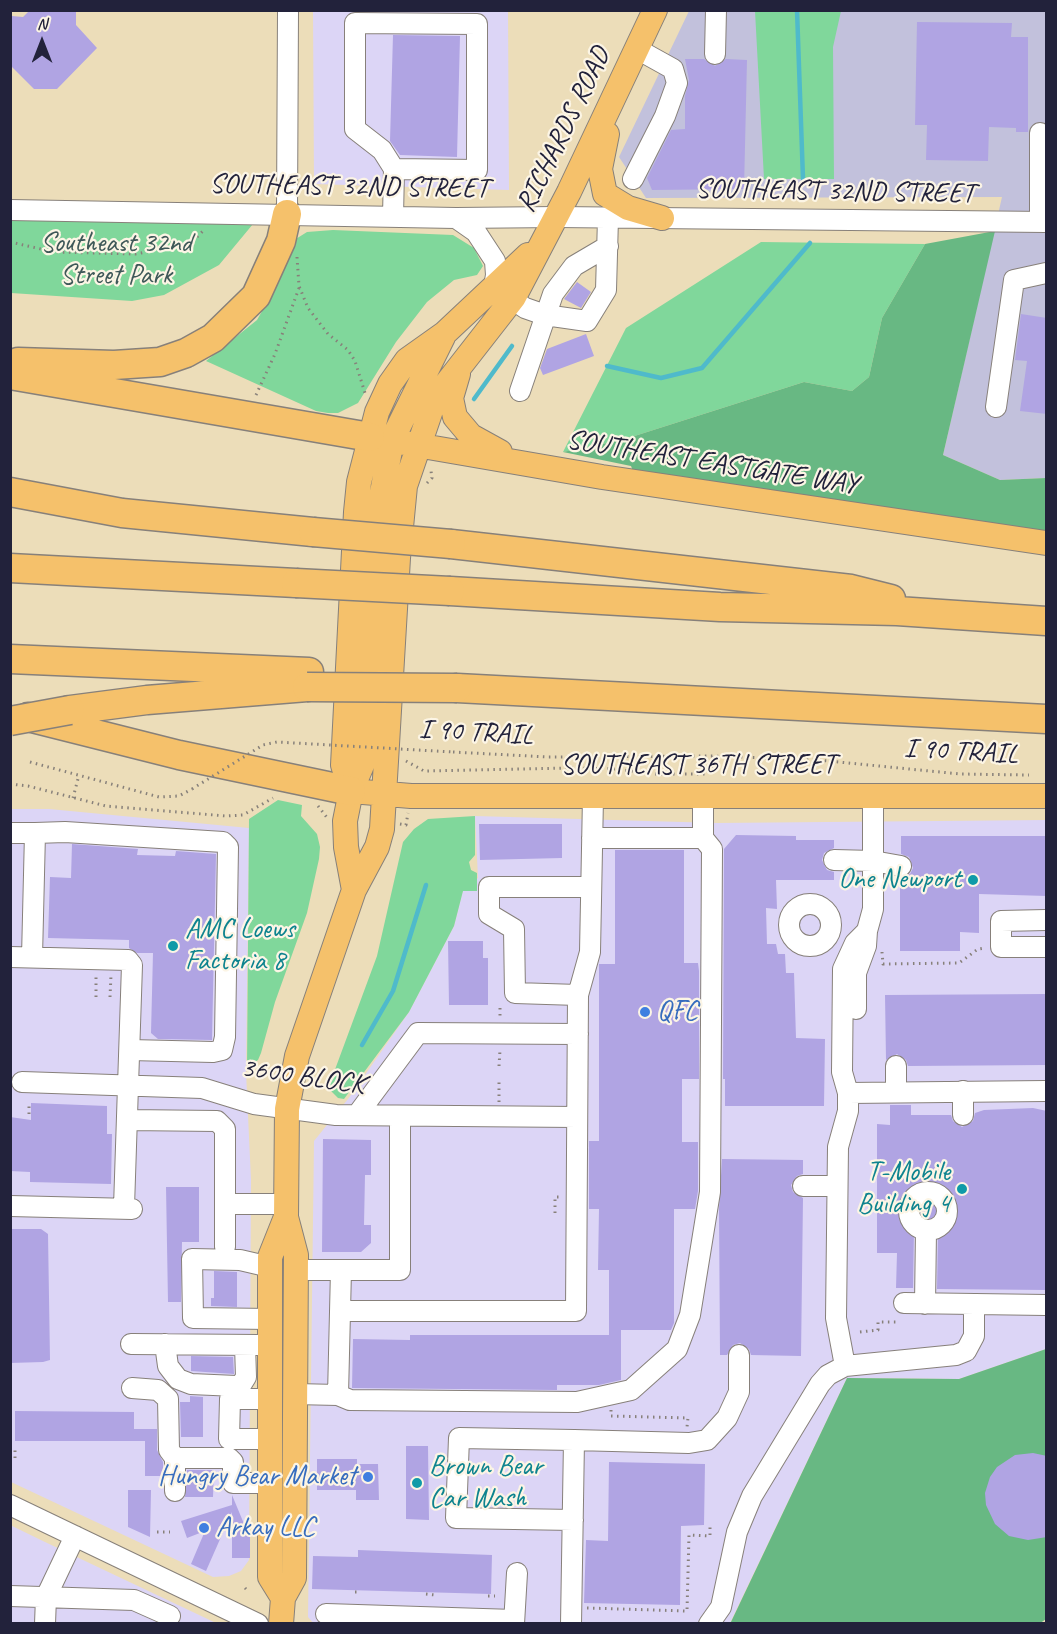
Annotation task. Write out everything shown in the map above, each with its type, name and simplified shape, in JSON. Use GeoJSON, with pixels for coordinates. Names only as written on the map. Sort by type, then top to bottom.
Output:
{"type":"FeatureCollection","features":[{"type":"Feature","properties":{"kind":"highway"},"geometry":{"type":"LineString","coordinates":[[10,362],[114,365],[160,362],[186,353],[213,338],[256,296],[269,273],[281,242],[287,214]]}},
{"type":"Feature","properties":{"kind":"highway"},"geometry":{"type":"LineString","coordinates":[[10,375],[381,438]]}},
{"type":"Feature","properties":{"kind":"highway"},"geometry":{"type":"LineString","coordinates":[[10,478],[194,521]]}},
{"type":"Feature","properties":{"kind":"highway"},"geometry":{"type":"LineString","coordinates":[[10,492],[122,513],[451,544],[851,589],[957,615]]}},
{"type":"Feature","properties":{"kind":"highway"},"geometry":{"type":"LineString","coordinates":[[10,568],[720,607],[957,615],[1047,621]]}},
{"type":"Feature","properties":{"kind":"highway"},"geometry":{"type":"LineString","coordinates":[[10,659],[457,688],[1047,719]]}},
{"type":"Feature","properties":{"kind":"highway"},"geometry":{"type":"LineString","coordinates":[[10,721],[70,710],[308,679]]}},
{"type":"Feature","properties":{"kind":"highway"},"geometry":{"type":"LineString","coordinates":[[10,730],[70,710]]}},
{"type":"Feature","properties":{"kind":"highway"},"geometry":{"type":"LineString","coordinates":[[10,714],[179,755],[351,791]]}},
{"type":"Feature","properties":{"kind":"main road","name":"RICHARDS ROAD"},"geometry":{"type":"LineString","coordinates":[[286,1210],[287,1109],[297,1056],[354,890],[377,847],[382,829],[398,558],[405,486],[417,443],[443,388],[463,363],[503,293],[557,217],[655,10]]}},
{"type":"Feature","properties":{"kind":"main road"},"geometry":{"type":"LineString","coordinates":[[619,88],[600,169],[605,194],[628,208],[662,219]]}},
{"type":"Feature","properties":{"kind":"main road","name":"RICHARDS ROAD"},"geometry":{"type":"LineString","coordinates":[[351,791],[343,765],[348,634],[357,502],[381,438],[381,403],[407,360],[503,293]]}},
{"type":"Feature","properties":{"kind":"main road"},"geometry":{"type":"LineString","coordinates":[[463,363],[451,398],[455,417],[471,436],[521,463]]}},
{"type":"Feature","properties":{"kind":"main road","name":"SOUTHEAST EASTGATE WAY"},"geometry":{"type":"LineString","coordinates":[[381,438],[521,463],[1047,543]]}},
{"type":"Feature","properties":{"kind":"main road","name":"SOUTHEAST 36TH STREET"},"geometry":{"type":"LineString","coordinates":[[351,791],[384,794],[592,797],[873,796],[1041,785]]}},
{"type":"Feature","properties":{"kind":"main road"},"geometry":{"type":"LineString","coordinates":[[351,791],[345,821],[346,847],[354,890]]}},
{"type":"Feature","properties":{"kind":"main road"},"geometry":{"type":"LineString","coordinates":[[283,1598],[270,1577],[269,1345],[270,1257],[286,1210]]}},
{"type":"Feature","properties":{"kind":"main road"},"geometry":{"type":"LineString","coordinates":[[281,1623],[283,1598],[294,1578],[300,1425],[295,1394],[296,1255],[286,1210]]}},
{"type":"Feature","properties":{"kind":"street"},"geometry":{"type":"LineString","coordinates":[[287,214],[288,10]]}},
{"type":"Feature","properties":{"kind":"street"},"geometry":{"type":"LineString","coordinates":[[715,54],[716,10]]}},
{"type":"Feature","properties":{"kind":"street"},"geometry":{"type":"LineString","coordinates":[[393,217],[394,169],[382,150],[355,129],[355,23],[477,24],[477,170],[394,169]]}},
{"type":"Feature","properties":{"kind":"street"},"geometry":{"type":"LineString","coordinates":[[633,179],[665,116],[676,83],[673,69],[637,49]]}},
{"type":"Feature","properties":{"kind":"street"},"geometry":{"type":"LineString","coordinates":[[1040,133],[1043,222]]}},
{"type":"Feature","properties":{"kind":"street","name":"SOUTHEAST 32ND STREET"},"geometry":{"type":"LineString","coordinates":[[10,210],[456,218],[1043,222]]}},
{"type":"Feature","properties":{"kind":"street"},"geometry":{"type":"LineString","coordinates":[[456,218],[476,232],[495,261],[496,275],[503,293],[545,315],[587,321],[606,290],[608,218]]}},
{"type":"Feature","properties":{"kind":"street"},"geometry":{"type":"LineString","coordinates":[[520,391],[553,294],[574,266],[608,246]]}},
{"type":"Feature","properties":{"kind":"street"},"geometry":{"type":"LineString","coordinates":[[996,407],[1014,280],[1047,273]]}},
{"type":"Feature","properties":{"kind":"street"},"geometry":{"type":"LineString","coordinates":[[295,1394],[338,1395],[350,1400],[577,1402],[631,1390],[677,1349],[690,1316],[710,1192],[712,849],[703,838],[703,796]]}},
{"type":"Feature","properties":{"kind":"street"},"geometry":{"type":"LineString","coordinates":[[873,796],[873,938]]}},
{"type":"Feature","properties":{"kind":"street"},"geometry":{"type":"LineString","coordinates":[[341,1311],[576,1311],[578,994],[590,952],[592,797]]}},
{"type":"Feature","properties":{"kind":"street"},"geometry":{"type":"LineString","coordinates":[[10,832],[65,832],[223,842],[228,847],[225,1037],[222,1050],[213,1052],[130,1050]]}},
{"type":"Feature","properties":{"kind":"street"},"geometry":{"type":"LineString","coordinates":[[32,957],[35,833]]}},
{"type":"Feature","properties":{"kind":"street"},"geometry":{"type":"LineString","coordinates":[[592,838],[703,838]]}},
{"type":"Feature","properties":{"kind":"street"},"geometry":{"type":"LineString","coordinates":[[834,860],[873,861],[900,866]]}},
{"type":"Feature","properties":{"kind":"street"},"geometry":{"type":"LineString","coordinates":[[578,994],[515,993],[514,929],[489,914],[489,887],[591,886]]}},
{"type":"Feature","properties":{"kind":"street"},"geometry":{"type":"LineString","coordinates":[[1047,920],[1000,921],[1001,947],[1047,947]]}},
{"type":"Feature","properties":{"kind":"street"},"geometry":{"type":"LineString","coordinates":[[831,927],[852,926],[873,938]]}},
{"type":"Feature","properties":{"kind":"street"},"geometry":{"type":"LineString","coordinates":[[845,1366],[836,1318],[838,1147],[848,1111],[848,1093],[842,1072],[843,969],[855,943],[873,938]]}},
{"type":"Feature","properties":{"kind":"street"},"geometry":{"type":"LineString","coordinates":[[10,957],[128,960],[132,965],[128,1120],[118,1164],[128,1208],[10,1206]]}},
{"type":"Feature","properties":{"kind":"street"},"geometry":{"type":"LineString","coordinates":[[357,1115],[418,1033],[578,1034]]}},
{"type":"Feature","properties":{"kind":"street"},"geometry":{"type":"LineString","coordinates":[[896,1066],[896,1092]]}},
{"type":"Feature","properties":{"kind":"street","name":"3600 BLOCK"},"geometry":{"type":"LineString","coordinates":[[14,1082],[202,1088],[254,1104],[357,1115],[577,1117]]}},
{"type":"Feature","properties":{"kind":"street"},"geometry":{"type":"LineString","coordinates":[[848,1093],[963,1092],[1041,1097]]}},
{"type":"Feature","properties":{"kind":"street"},"geometry":{"type":"LineString","coordinates":[[963,1092],[963,1115]]}},
{"type":"Feature","properties":{"kind":"street"},"geometry":{"type":"LineString","coordinates":[[296,1270],[400,1270],[400,1116]]}},
{"type":"Feature","properties":{"kind":"street"},"geometry":{"type":"LineString","coordinates":[[128,1120],[217,1121],[225,1129],[225,1247]]}},
{"type":"Feature","properties":{"kind":"street"},"geometry":{"type":"LineString","coordinates":[[803,1186],[837,1186]]}},
{"type":"Feature","properties":{"kind":"street"},"geometry":{"type":"LineString","coordinates":[[225,1204],[286,1210]]}},
{"type":"Feature","properties":{"kind":"street"},"geometry":{"type":"LineString","coordinates":[[925,1298],[926,1231]]}},
{"type":"Feature","properties":{"kind":"street"},"geometry":{"type":"LineString","coordinates":[[270,1267],[240,1260],[192,1259],[193,1318],[270,1319]]}},
{"type":"Feature","properties":{"kind":"street"},"geometry":{"type":"LineString","coordinates":[[338,1395],[341,1270]]}},
{"type":"Feature","properties":{"kind":"street"},"geometry":{"type":"LineString","coordinates":[[904,1303],[925,1298],[974,1304],[1047,1305]]}},
{"type":"Feature","properties":{"kind":"street"},"geometry":{"type":"LineString","coordinates":[[709,1623],[721,1606],[737,1532],[752,1496],[820,1384],[828,1375],[845,1366],[956,1355],[966,1351],[974,1336],[974,1304]]}},
{"type":"Feature","properties":{"kind":"street"},"geometry":{"type":"LineString","coordinates":[[131,1344],[269,1345]]}},
{"type":"Feature","properties":{"kind":"street"},"geometry":{"type":"LineString","coordinates":[[165,1344],[168,1366],[178,1379],[191,1384],[236,1386],[241,1385],[246,1377],[245,1345]]}},
{"type":"Feature","properties":{"kind":"street"},"geometry":{"type":"LineString","coordinates":[[573,1520],[456,1518],[459,1438],[689,1443],[707,1440],[727,1418],[739,1392],[740,1355]]}},
{"type":"Feature","properties":{"kind":"street"},"geometry":{"type":"LineString","coordinates":[[132,1388],[158,1390],[168,1399],[169,1450],[175,1458],[175,1491]]}},
{"type":"Feature","properties":{"kind":"street"},"geometry":{"type":"LineString","coordinates":[[269,1399],[230,1399],[229,1448],[233,1461],[233,1483],[269,1483]]}},
{"type":"Feature","properties":{"kind":"street"},"geometry":{"type":"LineString","coordinates":[[175,1458],[269,1439]]}},
{"type":"Feature","properties":{"kind":"street"},"geometry":{"type":"LineString","coordinates":[[574,1440],[575,1616]]}},
{"type":"Feature","properties":{"kind":"street"},"geometry":{"type":"LineString","coordinates":[[10,1505],[258,1623]]}},
{"type":"Feature","properties":{"kind":"street"},"geometry":{"type":"LineString","coordinates":[[45,1623],[46,1597],[75,1536]]}},
{"type":"Feature","properties":{"kind":"street"},"geometry":{"type":"LineString","coordinates":[[326,1614],[369,1620],[514,1622],[517,1572]]}},
{"type":"Feature","properties":{"kind":"street"},"geometry":{"type":"LineString","coordinates":[[10,1596],[134,1600],[170,1620],[184,1588]]}},
{"type":"Feature","properties":{"kind":"path"},"geometry":{"type":"LineString","coordinates":[[10,242],[54,252],[135,254],[190,244],[207,227]]}},
{"type":"Feature","properties":{"kind":"path"},"geometry":{"type":"LineString","coordinates":[[297,249],[299,286],[308,308],[318,322],[348,350],[355,361],[366,398]]}},
{"type":"Feature","properties":{"kind":"path"},"geometry":{"type":"LineString","coordinates":[[253,402],[275,354],[299,286]]}},
{"type":"Feature","properties":{"kind":"path","name":"I 90 TRAIL"},"geometry":{"type":"LineString","coordinates":[[30,762],[167,798],[192,789],[263,745],[277,742],[548,757],[713,756],[818,760],[960,774],[1041,785]]}},
{"type":"Feature","properties":{"kind":"path"},"geometry":{"type":"LineString","coordinates":[[413,771],[414,767],[424,771],[568,768],[616,769],[652,774],[707,774],[713,768],[713,756]]}},
{"type":"Feature","properties":{"kind":"path"},"geometry":{"type":"LineString","coordinates":[[74,798],[79,775]]}},
{"type":"Feature","properties":{"kind":"path"},"geometry":{"type":"LineString","coordinates":[[10,784],[28,786],[106,806],[236,816],[248,813],[276,797]]}},
{"type":"Feature","properties":{"kind":"path"},"geometry":{"type":"LineString","coordinates":[[873,938],[883,952],[883,964],[959,963],[978,949],[1001,947]]}},
{"type":"Feature","properties":{"kind":"path"},"geometry":{"type":"LineString","coordinates":[[96,970],[96,997]]}},
{"type":"Feature","properties":{"kind":"path"},"geometry":{"type":"LineString","coordinates":[[110,997],[111,970]]}},
{"type":"Feature","properties":{"kind":"path"},"geometry":{"type":"LineString","coordinates":[[500,1042],[500,1066]]}},
{"type":"Feature","properties":{"kind":"path"},"geometry":{"type":"LineString","coordinates":[[499,1107],[500,1082]]}},
{"type":"Feature","properties":{"kind":"path"},"geometry":{"type":"LineString","coordinates":[[28,1114],[29,1104]]}},
{"type":"Feature","properties":{"kind":"path"},"geometry":{"type":"LineString","coordinates":[[860,1332],[878,1330],[878,1322],[896,1322]]}},
{"type":"Feature","properties":{"kind":"path"},"geometry":{"type":"LineString","coordinates":[[611,1416],[688,1418]]}},
{"type":"Feature","properties":{"kind":"path"},"geometry":{"type":"LineString","coordinates":[[15,1448],[15,1458]]}},
{"type":"Feature","properties":{"kind":"path"},"geometry":{"type":"LineString","coordinates":[[575,1616],[687,1611],[689,1535],[710,1536],[710,1526]]}},
{"type":"Feature","properties":{"kind":"path"},"geometry":{"type":"LineString","coordinates":[[157,1532],[170,1532]]}},
{"type":"Feature","properties":{"kind":"path"},"geometry":{"type":"LineString","coordinates":[[426,1594],[435,1595]]}},
{"type":"Feature","properties":{"kind":"path"},"geometry":{"type":"LineString","coordinates":[[488,1596],[495,1596]]}},
{"type":"Feature","properties":{"kind":"shaded area"},"geometry":{"type":"Polygon","coordinates":[[[313,11],[508,11],[509,190],[314,184],[313,11]]]}},
{"type":"Feature","properties":{"kind":"shaded area"},"geometry":{"type":"Polygon","coordinates":[[[689,11],[1046,11],[1046,478],[1000,480],[943,455],[1002,197],[646,198],[619,157],[689,11]]]}},
{"type":"Feature","properties":{"kind":"shaded area"},"geometry":{"type":"Polygon","coordinates":[[[11,809],[49,809],[249,828],[246,1072],[251,1180],[249,1560],[241,1571],[229,1576],[213,1577],[11,1482],[11,809]]]}},
{"type":"Feature","properties":{"kind":"shaded area"},"geometry":{"type":"Polygon","coordinates":[[[475,816],[717,823],[1046,820],[1046,1349],[959,1379],[847,1378],[730,1623],[314,1624],[308,1617],[314,1141],[348,1099],[409,1012],[454,926],[463,890],[478,878],[475,816]]]}},
{"type":"Feature","properties":{"kind":"shaded area"},"geometry":{"type":"Polygon","coordinates":[[[10,1525],[45,1542],[216,1623],[11,1623],[10,1525]]]}},
{"type":"Feature","properties":{"kind":"green space"},"geometry":{"type":"Polygon","coordinates":[[[755,11],[841,11],[833,47],[834,179],[764,179],[755,11]]]}},
{"type":"Feature","properties":{"kind":"green space","name":"Southeast 32nd Street Park"},"geometry":{"type":"Polygon","coordinates":[[[10,218],[253,224],[219,265],[164,295],[132,301],[11,293],[10,218]]]}},
{"type":"Feature","properties":{"kind":"green space"},"geometry":{"type":"Polygon","coordinates":[[[333,230],[453,235],[474,248],[483,266],[477,275],[454,280],[427,302],[396,342],[358,403],[338,413],[328,413],[316,411],[206,361],[257,320],[277,285],[291,242],[307,232],[333,230]]]}},
{"type":"Feature","properties":{"kind":"green space"},"geometry":{"type":"Polygon","coordinates":[[[995,231],[943,455],[1000,480],[1046,478],[1046,532],[633,471],[631,466],[563,452],[622,440],[804,382],[852,391],[869,377],[882,318],[925,244],[995,231]]]}},
{"type":"Feature","properties":{"kind":"green space"},"geometry":{"type":"Polygon","coordinates":[[[761,242],[925,244],[882,318],[869,377],[852,391],[804,382],[622,440],[563,452],[626,328],[761,242]]]}},
{"type":"Feature","properties":{"kind":"green space"},"geometry":{"type":"Polygon","coordinates":[[[278,800],[302,805],[301,816],[317,834],[320,847],[319,859],[307,913],[275,1002],[261,1053],[258,1060],[247,1068],[249,819],[278,800]]]}},
{"type":"Feature","properties":{"kind":"green space"},"geometry":{"type":"Polygon","coordinates":[[[475,816],[475,855],[469,862],[471,870],[477,873],[477,891],[463,891],[454,926],[409,1012],[344,1099],[338,1098],[330,1090],[330,1083],[377,956],[403,842],[414,829],[428,819],[475,816]]]}},
{"type":"Feature","properties":{"kind":"green space"},"geometry":{"type":"Polygon","coordinates":[[[1046,1349],[1046,1619],[1039,1624],[730,1624],[847,1378],[959,1379],[1046,1349]]]}},
{"type":"Feature","properties":{"kind":"building"},"geometry":{"type":"Polygon","coordinates":[[[30,10],[76,10],[76,25],[97,48],[57,89],[34,89],[10,65],[12,16],[23,17],[30,10]]]}},
{"type":"Feature","properties":{"kind":"building"},"geometry":{"type":"Polygon","coordinates":[[[917,22],[1012,23],[1011,37],[1028,37],[1028,132],[1016,132],[1016,128],[989,127],[988,161],[926,160],[927,125],[915,125],[917,22]]]}},
{"type":"Feature","properties":{"kind":"building"},"geometry":{"type":"Polygon","coordinates":[[[393,35],[460,36],[457,157],[400,155],[390,141],[393,35]]]}},
{"type":"Feature","properties":{"kind":"building"},"geometry":{"type":"Polygon","coordinates":[[[685,59],[704,59],[715,66],[726,59],[747,60],[744,189],[652,190],[647,178],[671,130],[685,129],[685,96],[689,80],[685,59]]]}},
{"type":"Feature","properties":{"kind":"building"},"geometry":{"type":"Polygon","coordinates":[[[577,282],[591,292],[581,308],[564,299],[577,282]]]}},
{"type":"Feature","properties":{"kind":"building"},"geometry":{"type":"Polygon","coordinates":[[[1021,314],[1047,318],[1047,414],[1020,411],[1027,361],[1015,360],[1021,314]]]}},
{"type":"Feature","properties":{"kind":"building"},"geometry":{"type":"Polygon","coordinates":[[[586,334],[594,356],[543,375],[540,368],[547,349],[586,334]]]}},
{"type":"Feature","properties":{"kind":"building"},"geometry":{"type":"Polygon","coordinates":[[[479,824],[562,824],[562,858],[480,860],[479,824]]]}},
{"type":"Feature","properties":{"kind":"building"},"geometry":{"type":"Polygon","coordinates":[[[736,835],[796,836],[796,840],[834,840],[834,848],[824,853],[822,860],[827,870],[834,872],[834,880],[776,880],[777,909],[766,908],[767,944],[776,944],[778,954],[785,954],[786,973],[794,973],[796,1038],[825,1039],[824,1106],[725,1106],[725,1079],[723,1079],[724,849],[736,835]]]}},
{"type":"Feature","properties":{"kind":"building","name":"One Newport"},"geometry":{"type":"Polygon","coordinates":[[[901,836],[1047,836],[1047,896],[979,894],[979,933],[960,932],[960,951],[900,951],[900,878],[910,874],[913,868],[909,857],[901,854],[901,836]]]}},
{"type":"Feature","properties":{"kind":"building","name":"AMC Loews Factoria 8"},"geometry":{"type":"Polygon","coordinates":[[[72,844],[138,849],[137,855],[175,856],[176,851],[216,854],[212,1040],[158,1039],[151,1033],[153,953],[137,953],[129,948],[129,940],[48,938],[50,877],[71,878],[72,844]]]}},
{"type":"Feature","properties":{"kind":"building"},"geometry":{"type":"Polygon","coordinates":[[[615,850],[684,850],[684,963],[698,963],[699,971],[699,1079],[682,1079],[682,1142],[698,1142],[698,1191],[695,1209],[674,1209],[674,1323],[671,1330],[621,1330],[621,1380],[599,1385],[557,1385],[557,1390],[352,1388],[353,1339],[410,1340],[410,1335],[609,1335],[609,1270],[598,1270],[599,1209],[589,1209],[589,1141],[599,1141],[599,964],[615,964],[615,850]]]}},
{"type":"Feature","properties":{"kind":"building"},"geometry":{"type":"Polygon","coordinates":[[[448,941],[483,941],[483,958],[488,958],[488,1005],[449,1005],[448,941]]]}},
{"type":"Feature","properties":{"kind":"building"},"geometry":{"type":"Polygon","coordinates":[[[1047,994],[1047,1065],[908,1066],[906,1060],[897,1054],[886,1060],[885,995],[1047,994]]]}},
{"type":"Feature","properties":{"kind":"building"},"geometry":{"type":"Polygon","coordinates":[[[31,1103],[107,1106],[107,1134],[112,1134],[111,1184],[30,1182],[30,1172],[10,1171],[10,1117],[31,1120],[31,1103]]]}},
{"type":"Feature","properties":{"kind":"building","name":"T-Mobile Building 4"},"geometry":{"type":"Polygon","coordinates":[[[890,1105],[911,1105],[911,1115],[951,1115],[953,1121],[962,1127],[973,1121],[975,1113],[984,1110],[1033,1108],[1047,1111],[1047,1290],[937,1289],[938,1231],[933,1221],[927,1219],[920,1221],[914,1230],[913,1288],[896,1288],[897,1253],[877,1253],[877,1124],[890,1125],[890,1105]]]}},
{"type":"Feature","properties":{"kind":"building"},"geometry":{"type":"Polygon","coordinates":[[[323,1139],[371,1140],[371,1175],[365,1175],[364,1225],[371,1225],[371,1243],[361,1252],[322,1252],[323,1139]]]}},
{"type":"Feature","properties":{"kind":"building"},"geometry":{"type":"Polygon","coordinates":[[[722,1159],[803,1160],[803,1174],[797,1176],[791,1185],[793,1192],[803,1198],[801,1356],[751,1355],[749,1349],[740,1343],[733,1345],[727,1355],[720,1355],[719,1209],[722,1159]]]}},
{"type":"Feature","properties":{"kind":"building"},"geometry":{"type":"Polygon","coordinates":[[[166,1187],[199,1187],[199,1242],[182,1242],[181,1302],[168,1302],[166,1187]]]}},
{"type":"Feature","properties":{"kind":"building"},"geometry":{"type":"Polygon","coordinates":[[[10,1229],[41,1229],[48,1234],[50,1360],[43,1362],[10,1363],[10,1229]]]}},
{"type":"Feature","properties":{"kind":"building"},"geometry":{"type":"Polygon","coordinates":[[[214,1271],[237,1272],[237,1307],[211,1306],[211,1298],[214,1298],[214,1271]]]}},
{"type":"Feature","properties":{"kind":"building"},"geometry":{"type":"Polygon","coordinates":[[[191,1356],[233,1357],[234,1374],[191,1371],[191,1356]]]}},
{"type":"Feature","properties":{"kind":"building"},"geometry":{"type":"Polygon","coordinates":[[[190,1396],[203,1397],[203,1437],[181,1437],[180,1402],[190,1402],[190,1396]]]}},
{"type":"Feature","properties":{"kind":"building"},"geometry":{"type":"Polygon","coordinates":[[[15,1411],[134,1412],[134,1429],[157,1429],[157,1450],[163,1462],[163,1476],[145,1476],[145,1441],[15,1441],[15,1411]]]}},
{"type":"Feature","properties":{"kind":"building","name":"Brown Bear Car Wash"},"geometry":{"type":"Polygon","coordinates":[[[406,1446],[428,1446],[429,1520],[406,1519],[406,1446]]]}},
{"type":"Feature","properties":{"kind":"building"},"geometry":{"type":"Polygon","coordinates":[[[1033,1453],[1047,1456],[1047,1537],[1028,1540],[1009,1536],[995,1524],[986,1505],[985,1493],[990,1477],[997,1467],[1015,1455],[1033,1453]]]}},
{"type":"Feature","properties":{"kind":"building"},"geometry":{"type":"Polygon","coordinates":[[[317,1459],[357,1459],[357,1464],[378,1464],[379,1500],[356,1500],[356,1490],[317,1490],[317,1459]]]}},
{"type":"Feature","properties":{"kind":"building"},"geometry":{"type":"Polygon","coordinates":[[[609,1462],[705,1464],[704,1525],[681,1526],[680,1605],[584,1603],[586,1540],[608,1541],[609,1462]]]}},
{"type":"Feature","properties":{"kind":"building"},"geometry":{"type":"Polygon","coordinates":[[[187,1470],[214,1470],[213,1497],[185,1497],[187,1470]]]}},
{"type":"Feature","properties":{"kind":"building"},"geometry":{"type":"Polygon","coordinates":[[[128,1490],[151,1490],[150,1537],[128,1527],[128,1490]]]}},
{"type":"Feature","properties":{"kind":"building"},"geometry":{"type":"Polygon","coordinates":[[[232,1495],[247,1531],[250,1531],[250,1558],[232,1558],[232,1512],[206,1571],[191,1564],[205,1531],[187,1538],[181,1521],[232,1505],[232,1495]]]}},
{"type":"Feature","properties":{"kind":"building"},"geometry":{"type":"Polygon","coordinates":[[[358,1550],[492,1555],[491,1594],[312,1589],[313,1556],[358,1557],[358,1550]]]}},
{"type":"Feature","properties":{"kind":"waterway"},"geometry":{"type":"LineString","coordinates":[[797,10],[803,179]]}},
{"type":"Feature","properties":{"kind":"waterway"},"geometry":{"type":"LineString","coordinates":[[607,366],[661,378],[702,368],[810,243]]}},
{"type":"Feature","properties":{"kind":"waterway"},"geometry":{"type":"LineString","coordinates":[[474,399],[512,346]]}},
{"type":"Feature","properties":{"kind":"waterway"},"geometry":{"type":"LineString","coordinates":[[362,1045],[393,991],[426,885]]}},
{"type":"Feature","properties":{"kind":"place","name":"One Newport"},"geometry":{"type":"Point","coordinates":[973,880]}},
{"type":"Feature","properties":{"kind":"place","name":"AMC Loews Factoria 8"},"geometry":{"type":"Point","coordinates":[173,946]}},
{"type":"Feature","properties":{"kind":"place","name":"QFC"},"geometry":{"type":"Point","coordinates":[645,1012]}},
{"type":"Feature","properties":{"kind":"place","name":"T-Mobile Building 4"},"geometry":{"type":"Point","coordinates":[962,1189]}},
{"type":"Feature","properties":{"kind":"place","name":"Hungry Bear Market"},"geometry":{"type":"Point","coordinates":[368,1477]}},
{"type":"Feature","properties":{"kind":"place","name":"Brown Bear Car Wash"},"geometry":{"type":"Point","coordinates":[417,1483]}},
{"type":"Feature","properties":{"kind":"place","name":"Arkay LLC"},"geometry":{"type":"Point","coordinates":[204,1528]}}]}
